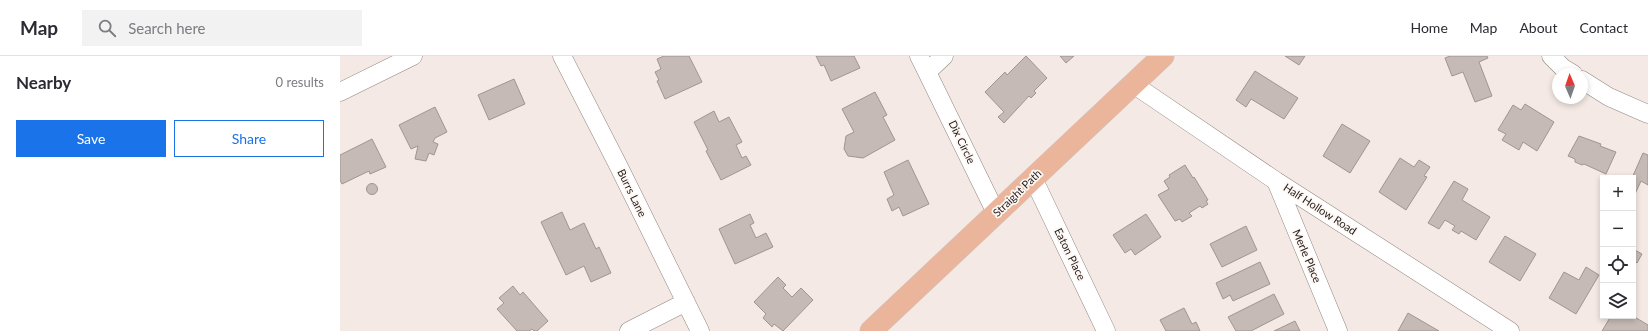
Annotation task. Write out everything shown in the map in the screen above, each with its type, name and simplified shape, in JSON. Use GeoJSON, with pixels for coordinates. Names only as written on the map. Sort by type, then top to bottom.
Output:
{"type":"FeatureCollection","features":[{"type":"Feature","properties":{"kind":"main road","name":"Straight Path"},"geometry":{"type":"LineString","coordinates":[[871,331],[1162,56]]}},
{"type":"Feature","properties":{"kind":"street"},"geometry":{"type":"LineString","coordinates":[[340,92],[413,56]]}},
{"type":"Feature","properties":{"kind":"street","name":"Burrs Lane"},"geometry":{"type":"LineString","coordinates":[[562,56],[700,331]]}},
{"type":"Feature","properties":{"kind":"street","name":"Dix Circle"},"geometry":{"type":"LineString","coordinates":[[944,56],[923,64],[996,213]]}},
{"type":"Feature","properties":{"kind":"street"},"geometry":{"type":"LineString","coordinates":[[1551,56],[1563,68]]}},
{"type":"Feature","properties":{"kind":"street","name":"Half Hollow Road"},"geometry":{"type":"LineString","coordinates":[[1133,84],[1276,181],[1510,331]]}},
{"type":"Feature","properties":{"kind":"street"},"geometry":{"type":"LineString","coordinates":[[1588,84],[1609,97],[1648,114]]}},
{"type":"Feature","properties":{"kind":"street","name":"Eaton Place"},"geometry":{"type":"LineString","coordinates":[[1033,178],[1106,331]]}},
{"type":"Feature","properties":{"kind":"street","name":"Merle Place"},"geometry":{"type":"LineString","coordinates":[[1276,181],[1338,331]]}},
{"type":"Feature","properties":{"kind":"street"},"geometry":{"type":"LineString","coordinates":[[629,331],[686,302]]}},
{"type":"Feature","properties":{"kind":"building"},"geometry":{"type":"Polygon","coordinates":[[[664,56],[689,56],[702,82],[665,99],[657,81],[659,80],[655,72],[661,69],[657,59],[664,56]]]}},
{"type":"Feature","properties":{"kind":"building"},"geometry":{"type":"Polygon","coordinates":[[[816,56],[854,56],[860,68],[831,81],[824,65],[821,66],[816,56]]]}},
{"type":"Feature","properties":{"kind":"building"},"geometry":{"type":"Polygon","coordinates":[[[1026,56],[1047,78],[1034,91],[1036,93],[1031,98],[1029,96],[1004,123],[998,117],[1004,112],[985,92],[1005,72],[1007,75],[1026,56]]]}},
{"type":"Feature","properties":{"kind":"building"},"geometry":{"type":"Polygon","coordinates":[[[1060,56],[1074,56],[1066,63],[1060,56]]]}},
{"type":"Feature","properties":{"kind":"building"},"geometry":{"type":"Polygon","coordinates":[[[1285,56],[1305,56],[1299,65],[1285,56]]]}},
{"type":"Feature","properties":{"kind":"building"},"geometry":{"type":"Polygon","coordinates":[[[1450,56],[1487,56],[1488,58],[1479,62],[1492,96],[1475,102],[1463,72],[1452,76],[1445,58],[1450,56]]]}},
{"type":"Feature","properties":{"kind":"building"},"geometry":{"type":"Polygon","coordinates":[[[1255,71],[1298,98],[1284,119],[1251,99],[1246,107],[1236,100],[1255,71]]]}},
{"type":"Feature","properties":{"kind":"building"},"geometry":{"type":"Polygon","coordinates":[[[514,79],[525,104],[489,120],[478,95],[514,79]]]}},
{"type":"Feature","properties":{"kind":"building"},"geometry":{"type":"Polygon","coordinates":[[[875,92],[887,115],[883,117],[895,140],[863,158],[848,156],[844,149],[846,136],[854,132],[842,109],[875,92]]]}},
{"type":"Feature","properties":{"kind":"building"},"geometry":{"type":"Polygon","coordinates":[[[1525,104],[1554,122],[1537,151],[1523,142],[1519,150],[1502,140],[1506,134],[1498,130],[1513,105],[1521,110],[1525,104]]]}},
{"type":"Feature","properties":{"kind":"building"},"geometry":{"type":"Polygon","coordinates":[[[435,107],[447,132],[435,138],[433,142],[438,144],[434,155],[429,153],[426,161],[415,159],[418,146],[411,149],[399,125],[435,107]]]}},
{"type":"Feature","properties":{"kind":"building"},"geometry":{"type":"Polygon","coordinates":[[[714,111],[719,122],[729,117],[742,142],[736,145],[742,158],[746,156],[751,165],[721,180],[706,151],[708,150],[694,122],[714,111]]]}},
{"type":"Feature","properties":{"kind":"building"},"geometry":{"type":"Polygon","coordinates":[[[1342,124],[1370,141],[1350,173],[1323,156],[1342,124]]]}},
{"type":"Feature","properties":{"kind":"building"},"geometry":{"type":"Polygon","coordinates":[[[1579,136],[1601,144],[1600,146],[1616,152],[1606,174],[1584,164],[1582,165],[1575,162],[1575,159],[1568,156],[1579,136]]]}},
{"type":"Feature","properties":{"kind":"building"},"geometry":{"type":"Polygon","coordinates":[[[372,139],[386,167],[370,174],[369,171],[342,184],[340,180],[340,155],[372,139]]]}},
{"type":"Feature","properties":{"kind":"building"},"geometry":{"type":"Polygon","coordinates":[[[1643,153],[1648,155],[1648,185],[1641,181],[1636,192],[1636,175],[1633,175],[1643,153]]]}},
{"type":"Feature","properties":{"kind":"building"},"geometry":{"type":"Polygon","coordinates":[[[1400,158],[1414,167],[1419,160],[1430,167],[1424,176],[1427,177],[1406,210],[1379,192],[1400,158]]]}},
{"type":"Feature","properties":{"kind":"building"},"geometry":{"type":"Polygon","coordinates":[[[908,160],[929,204],[903,216],[899,207],[892,211],[887,199],[894,195],[884,172],[908,160]]]}},
{"type":"Feature","properties":{"kind":"building"},"geometry":{"type":"Polygon","coordinates":[[[1185,165],[1208,200],[1206,201],[1208,204],[1202,208],[1200,206],[1189,213],[1192,216],[1182,222],[1180,219],[1175,221],[1158,195],[1169,189],[1164,181],[1170,177],[1169,175],[1185,165]]]}},
{"type":"Feature","properties":{"kind":"building"},"geometry":{"type":"Polygon","coordinates":[[[1454,181],[1468,189],[1462,200],[1490,217],[1476,240],[1461,231],[1459,234],[1452,230],[1455,226],[1445,220],[1439,229],[1428,223],[1454,181]]]}},
{"type":"Feature","properties":{"kind":"building"},"geometry":{"type":"Polygon","coordinates":[[[370,184],[374,184],[376,185],[376,193],[370,194],[367,191],[367,187],[370,184]]]}},
{"type":"Feature","properties":{"kind":"building"},"geometry":{"type":"Polygon","coordinates":[[[562,212],[570,230],[584,223],[596,249],[599,247],[611,273],[591,282],[584,266],[566,275],[541,222],[562,212]]]}},
{"type":"Feature","properties":{"kind":"building"},"geometry":{"type":"Polygon","coordinates":[[[750,214],[754,223],[750,225],[756,238],[766,233],[773,247],[735,264],[719,229],[750,214]]]}},
{"type":"Feature","properties":{"kind":"building"},"geometry":{"type":"Polygon","coordinates":[[[1146,214],[1161,237],[1135,255],[1131,249],[1125,253],[1113,235],[1146,214]]]}},
{"type":"Feature","properties":{"kind":"building"},"geometry":{"type":"Polygon","coordinates":[[[1246,226],[1257,250],[1222,267],[1210,244],[1246,226]]]}},
{"type":"Feature","properties":{"kind":"building"},"geometry":{"type":"Polygon","coordinates":[[[1505,236],[1536,254],[1520,281],[1489,262],[1505,236]]]}},
{"type":"Feature","properties":{"kind":"building"},"geometry":{"type":"Polygon","coordinates":[[[1636,251],[1642,254],[1637,263],[1636,262],[1636,251]]]}},
{"type":"Feature","properties":{"kind":"building"},"geometry":{"type":"Polygon","coordinates":[[[1260,262],[1270,284],[1233,301],[1230,295],[1223,299],[1216,283],[1260,262]]]}},
{"type":"Feature","properties":{"kind":"building"},"geometry":{"type":"Polygon","coordinates":[[[1586,267],[1599,275],[1576,314],[1549,298],[1564,272],[1579,280],[1586,267]]]}},
{"type":"Feature","properties":{"kind":"building"},"geometry":{"type":"Polygon","coordinates":[[[778,277],[786,285],[783,288],[792,297],[801,288],[813,300],[783,331],[774,324],[772,327],[763,318],[766,314],[754,302],[778,277]]]}},
{"type":"Feature","properties":{"kind":"building"},"geometry":{"type":"Polygon","coordinates":[[[513,286],[520,295],[523,292],[548,321],[537,331],[532,329],[529,331],[517,331],[497,309],[504,303],[499,298],[513,286]]]}},
{"type":"Feature","properties":{"kind":"building"},"geometry":{"type":"Polygon","coordinates":[[[1274,294],[1284,314],[1251,331],[1236,331],[1228,317],[1274,294]]]}},
{"type":"Feature","properties":{"kind":"building"},"geometry":{"type":"Polygon","coordinates":[[[1184,308],[1192,324],[1196,322],[1200,331],[1166,331],[1160,320],[1184,308]]]}},
{"type":"Feature","properties":{"kind":"building"},"geometry":{"type":"Polygon","coordinates":[[[1408,313],[1439,331],[1398,331],[1408,313]]]}},
{"type":"Feature","properties":{"kind":"building"},"geometry":{"type":"Polygon","coordinates":[[[1636,318],[1648,325],[1648,331],[1602,331],[1609,319],[1636,318]]]}},
{"type":"Feature","properties":{"kind":"building"},"geometry":{"type":"Polygon","coordinates":[[[1295,321],[1300,331],[1274,331],[1295,321]]]}}]}
